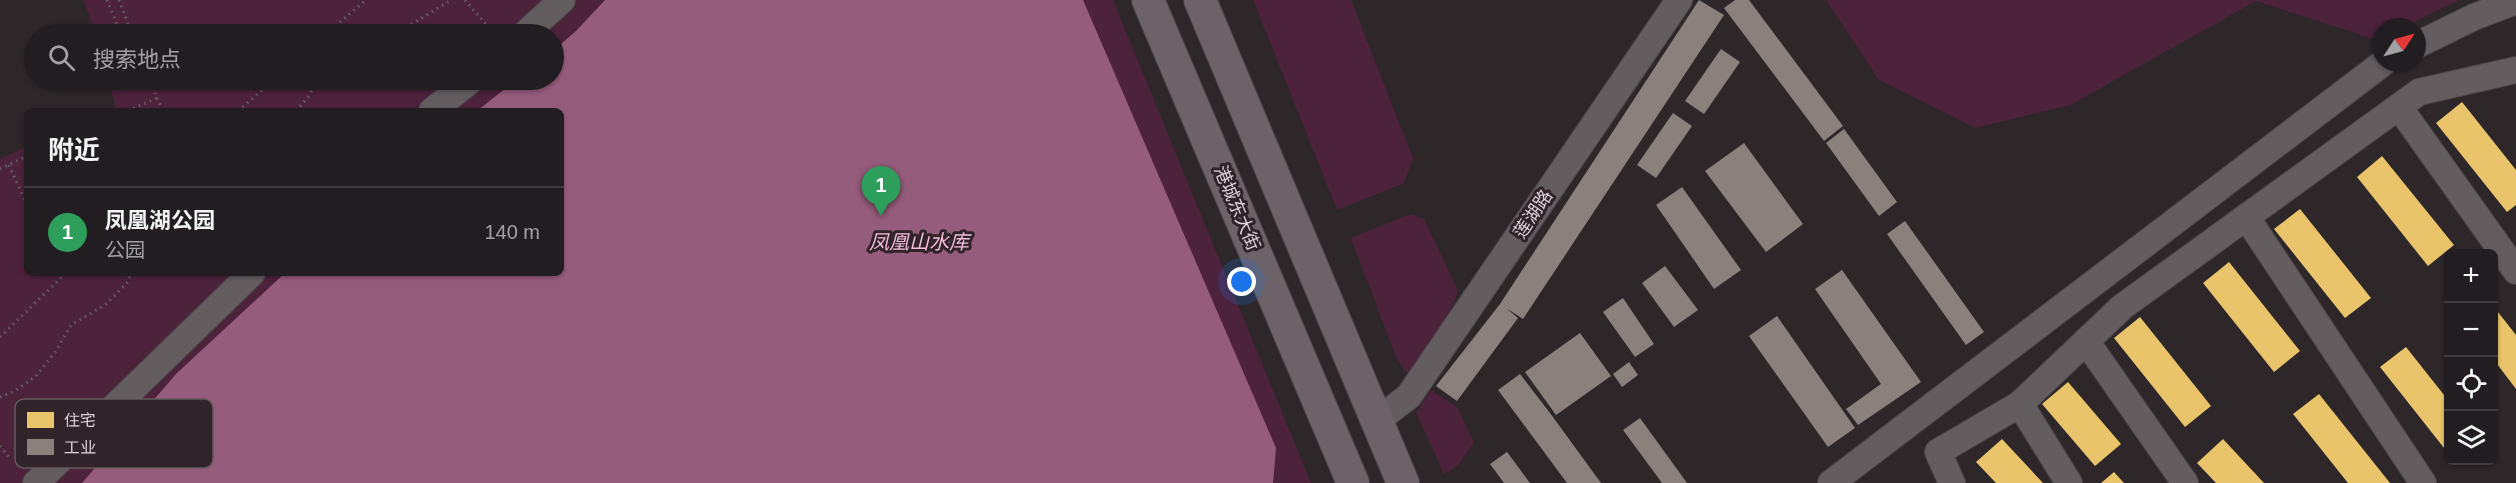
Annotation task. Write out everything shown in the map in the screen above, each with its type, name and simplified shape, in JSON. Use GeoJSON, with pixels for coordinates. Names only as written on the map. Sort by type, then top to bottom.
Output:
{"type":"FeatureCollection","features":[{"type":"Feature","properties":{"kind":"main road","name":"港城东大街"},"geometry":{"type":"LineString","coordinates":[[1148,0],[1353,483]]}},
{"type":"Feature","properties":{"kind":"main road"},"geometry":{"type":"LineString","coordinates":[[1200,0],[1404,483]]}},
{"type":"Feature","properties":{"kind":"street"},"geometry":{"type":"LineString","coordinates":[[536,24],[562,0]]}},
{"type":"Feature","properties":{"kind":"street","name":"莲湖路"},"geometry":{"type":"LineString","coordinates":[[1377,420],[1409,396],[1679,0]]}},
{"type":"Feature","properties":{"kind":"street"},"geometry":{"type":"LineString","coordinates":[[2426,41],[2516,1]]}},
{"type":"Feature","properties":{"kind":"street"},"geometry":{"type":"LineString","coordinates":[[1952,483],[1938,452],[2020,404],[2122,307],[2419,92],[2516,70]]}},
{"type":"Feature","properties":{"kind":"street"},"geometry":{"type":"LineString","coordinates":[[1831,483],[2372,71]]}},
{"type":"Feature","properties":{"kind":"street"},"geometry":{"type":"LineString","coordinates":[[436,108],[458,90]]}},
{"type":"Feature","properties":{"kind":"street"},"geometry":{"type":"LineString","coordinates":[[2399,107],[2516,271]]}},
{"type":"Feature","properties":{"kind":"street"},"geometry":{"type":"LineString","coordinates":[[2247,218],[2423,483]]}},
{"type":"Feature","properties":{"kind":"street"},"geometry":{"type":"LineString","coordinates":[[122,399],[249,276]]}},
{"type":"Feature","properties":{"kind":"street"},"geometry":{"type":"LineString","coordinates":[[2086,341],[2185,483]]}},
{"type":"Feature","properties":{"kind":"street"},"geometry":{"type":"LineString","coordinates":[[2020,404],[2069,483]]}},
{"type":"Feature","properties":{"kind":"street"},"geometry":{"type":"LineString","coordinates":[[36,483],[51,468]]}},
{"type":"Feature","properties":{"kind":"path"},"geometry":{"type":"LineString","coordinates":[[107,0],[117,24]]}},
{"type":"Feature","properties":{"kind":"path"},"geometry":{"type":"LineString","coordinates":[[119,0],[128,24]]}},
{"type":"Feature","properties":{"kind":"path"},"geometry":{"type":"LineString","coordinates":[[338,24],[366,0]]}},
{"type":"Feature","properties":{"kind":"path"},"geometry":{"type":"LineString","coordinates":[[412,24],[451,0]]}},
{"type":"Feature","properties":{"kind":"path"},"geometry":{"type":"LineString","coordinates":[[465,0],[485,24]]}},
{"type":"Feature","properties":{"kind":"path"},"geometry":{"type":"LineString","coordinates":[[154,90],[162,108]]}},
{"type":"Feature","properties":{"kind":"path"},"geometry":{"type":"LineString","coordinates":[[241,108],[262,90]]}},
{"type":"Feature","properties":{"kind":"path"},"geometry":{"type":"LineString","coordinates":[[299,108],[312,90]]}},
{"type":"Feature","properties":{"kind":"path"},"geometry":{"type":"LineString","coordinates":[[135,108],[157,98]]}},
{"type":"Feature","properties":{"kind":"path"},"geometry":{"type":"LineString","coordinates":[[0,169],[24,158]]}},
{"type":"Feature","properties":{"kind":"path"},"geometry":{"type":"LineString","coordinates":[[9,165],[24,198]]}},
{"type":"Feature","properties":{"kind":"path"},"geometry":{"type":"LineString","coordinates":[[0,337],[63,276]]}},
{"type":"Feature","properties":{"kind":"path"},"geometry":{"type":"LineString","coordinates":[[0,397],[15,391],[36,376],[56,351],[71,325],[105,305],[128,282],[130,276]]}},
{"type":"Feature","properties":{"kind":"path"},"geometry":{"type":"LineString","coordinates":[[0,446],[9,456]]}},
{"type":"Feature","properties":{"kind":"shaded area","name":"凤凰山水库"},"geometry":{"type":"Polygon","coordinates":[[[84,0],[1113,0],[1311,483],[0,483],[0,159],[24,147],[24,276],[564,276],[564,108],[114,108],[116,107],[111,90],[564,90],[564,24],[92,24],[84,0]]]}},
{"type":"Feature","properties":{"kind":"shaded area"},"geometry":{"type":"Polygon","coordinates":[[[1253,0],[1351,0],[1413,158],[1404,183],[1337,210],[1253,0]]]}},
{"type":"Feature","properties":{"kind":"shaded area"},"geometry":{"type":"Polygon","coordinates":[[[1826,0],[2459,0],[2422,18],[2372,18],[2372,38],[2256,1],[2070,105],[1975,128],[1879,80],[1826,0]]]}},
{"type":"Feature","properties":{"kind":"shaded area"},"geometry":{"type":"Polygon","coordinates":[[[1411,214],[1424,219],[1458,291],[1442,333],[1409,376],[1396,357],[1351,238],[1411,214]]]}},
{"type":"Feature","properties":{"kind":"shaded area"},"geometry":{"type":"Polygon","coordinates":[[[1431,390],[1457,407],[1474,443],[1457,466],[1444,474],[1416,413],[1431,390]]]}},
{"type":"Feature","properties":{"kind":"water","name":"凤凰山水库"},"geometry":{"type":"Polygon","coordinates":[[[605,0],[1083,0],[1276,448],[1273,483],[82,483],[95,468],[213,468],[213,399],[154,399],[176,374],[282,276],[564,276],[564,108],[481,108],[503,90],[564,90],[564,41],[605,0]]]}},
{"type":"Feature","properties":{"kind":"building: 住宅"},"geometry":{"type":"Polygon","coordinates":[[[2462,102],[2516,170],[2516,205],[2507,212],[2436,123],[2462,102]]]}},
{"type":"Feature","properties":{"kind":"building: 住宅"},"geometry":{"type":"Polygon","coordinates":[[[2382,156],[2454,245],[2449,249],[2444,249],[2444,253],[2428,266],[2357,177],[2382,156]]]}},
{"type":"Feature","properties":{"kind":"building: 住宅"},"geometry":{"type":"Polygon","coordinates":[[[2300,209],[2371,298],[2345,318],[2274,229],[2300,209]]]}},
{"type":"Feature","properties":{"kind":"building: 住宅"},"geometry":{"type":"Polygon","coordinates":[[[2229,262],[2300,351],[2274,372],[2203,283],[2229,262]]]}},
{"type":"Feature","properties":{"kind":"building: 住宅"},"geometry":{"type":"Polygon","coordinates":[[[2498,312],[2516,335],[2516,389],[2498,365],[2498,312]]]}},
{"type":"Feature","properties":{"kind":"building: 住宅"},"geometry":{"type":"Polygon","coordinates":[[[2140,317],[2211,406],[2185,427],[2114,338],[2140,317]]]}},
{"type":"Feature","properties":{"kind":"building: 住宅"},"geometry":{"type":"Polygon","coordinates":[[[2406,347],[2444,395],[2444,448],[2380,367],[2406,347]]]}},
{"type":"Feature","properties":{"kind":"building: 住宅"},"geometry":{"type":"Polygon","coordinates":[[[2068,382],[2121,444],[2095,466],[2042,404],[2068,382]]]}},
{"type":"Feature","properties":{"kind":"building: 住宅"},"geometry":{"type":"Polygon","coordinates":[[[2319,394],[2390,483],[2348,483],[2293,414],[2319,394]]]}},
{"type":"Feature","properties":{"kind":"building: 住宅"},"geometry":{"type":"Polygon","coordinates":[[[2002,439],[2043,483],[1996,483],[1976,462],[2002,439]]]}},
{"type":"Feature","properties":{"kind":"building: 住宅"},"geometry":{"type":"Polygon","coordinates":[[[2223,439],[2264,483],[2216,483],[2197,463],[2223,439]]]}},
{"type":"Feature","properties":{"kind":"building: 住宅"},"geometry":{"type":"Polygon","coordinates":[[[2114,472],[2124,483],[2101,483],[2114,472]]]}},
{"type":"Feature","properties":{"kind":"building: 工业"},"geometry":{"type":"Polygon","coordinates":[[[1699,0],[1724,15],[1523,319],[1506,308],[1518,318],[1457,401],[1436,386],[1500,304],[1699,0]]]}},
{"type":"Feature","properties":{"kind":"building: 工业"},"geometry":{"type":"Polygon","coordinates":[[[1735,0],[1749,0],[1843,126],[1824,141],[1724,8],[1735,0]]]}},
{"type":"Feature","properties":{"kind":"building: 工业"},"geometry":{"type":"Polygon","coordinates":[[[1721,49],[1740,62],[1704,114],[1685,101],[1721,49]]]}},
{"type":"Feature","properties":{"kind":"building: 工业"},"geometry":{"type":"Polygon","coordinates":[[[1673,113],[1692,126],[1656,178],[1637,165],[1673,113]]]}},
{"type":"Feature","properties":{"kind":"building: 工业"},"geometry":{"type":"Polygon","coordinates":[[[1844,129],[1897,202],[1879,216],[1826,143],[1844,129]]]}},
{"type":"Feature","properties":{"kind":"building: 工业"},"geometry":{"type":"Polygon","coordinates":[[[1744,143],[1803,224],[1766,252],[1705,171],[1744,143]]]}},
{"type":"Feature","properties":{"kind":"building: 工业"},"geometry":{"type":"Polygon","coordinates":[[[1682,187],[1741,270],[1714,289],[1656,205],[1682,187]]]}},
{"type":"Feature","properties":{"kind":"building: 工业"},"geometry":{"type":"Polygon","coordinates":[[[1905,221],[1984,332],[1966,345],[1887,234],[1905,221]]]}},
{"type":"Feature","properties":{"kind":"building: 工业"},"geometry":{"type":"Polygon","coordinates":[[[1665,266],[1698,310],[1674,327],[1642,283],[1665,266]]]}},
{"type":"Feature","properties":{"kind":"building: 工业"},"geometry":{"type":"Polygon","coordinates":[[[1842,270],[1921,382],[1858,425],[1846,409],[1881,384],[1815,289],[1842,270]]]}},
{"type":"Feature","properties":{"kind":"building: 工业"},"geometry":{"type":"Polygon","coordinates":[[[1623,298],[1654,344],[1635,357],[1603,312],[1623,298]]]}},
{"type":"Feature","properties":{"kind":"building: 工业"},"geometry":{"type":"Polygon","coordinates":[[[1777,316],[1855,428],[1828,447],[1749,336],[1777,316]]]}},
{"type":"Feature","properties":{"kind":"building: 工业"},"geometry":{"type":"Polygon","coordinates":[[[1580,333],[1611,376],[1556,415],[1525,372],[1580,333]]]}},
{"type":"Feature","properties":{"kind":"building: 工业"},"geometry":{"type":"Polygon","coordinates":[[[1629,362],[1638,375],[1622,387],[1613,374],[1629,362]]]}},
{"type":"Feature","properties":{"kind":"building: 工业"},"geometry":{"type":"Polygon","coordinates":[[[1520,374],[1601,483],[1567,483],[1498,390],[1520,374]]]}},
{"type":"Feature","properties":{"kind":"building: 工业"},"geometry":{"type":"Polygon","coordinates":[[[1640,418],[1687,483],[1662,483],[1623,430],[1640,418]]]}},
{"type":"Feature","properties":{"kind":"building: 工业"},"geometry":{"type":"Polygon","coordinates":[[[1507,452],[1530,483],[1504,483],[1490,464],[1507,452]]]}},
{"type":"Feature","properties":{"kind":"place","name":"凤凰湖公园"},"geometry":{"type":"Point","coordinates":[881,216]}}]}
